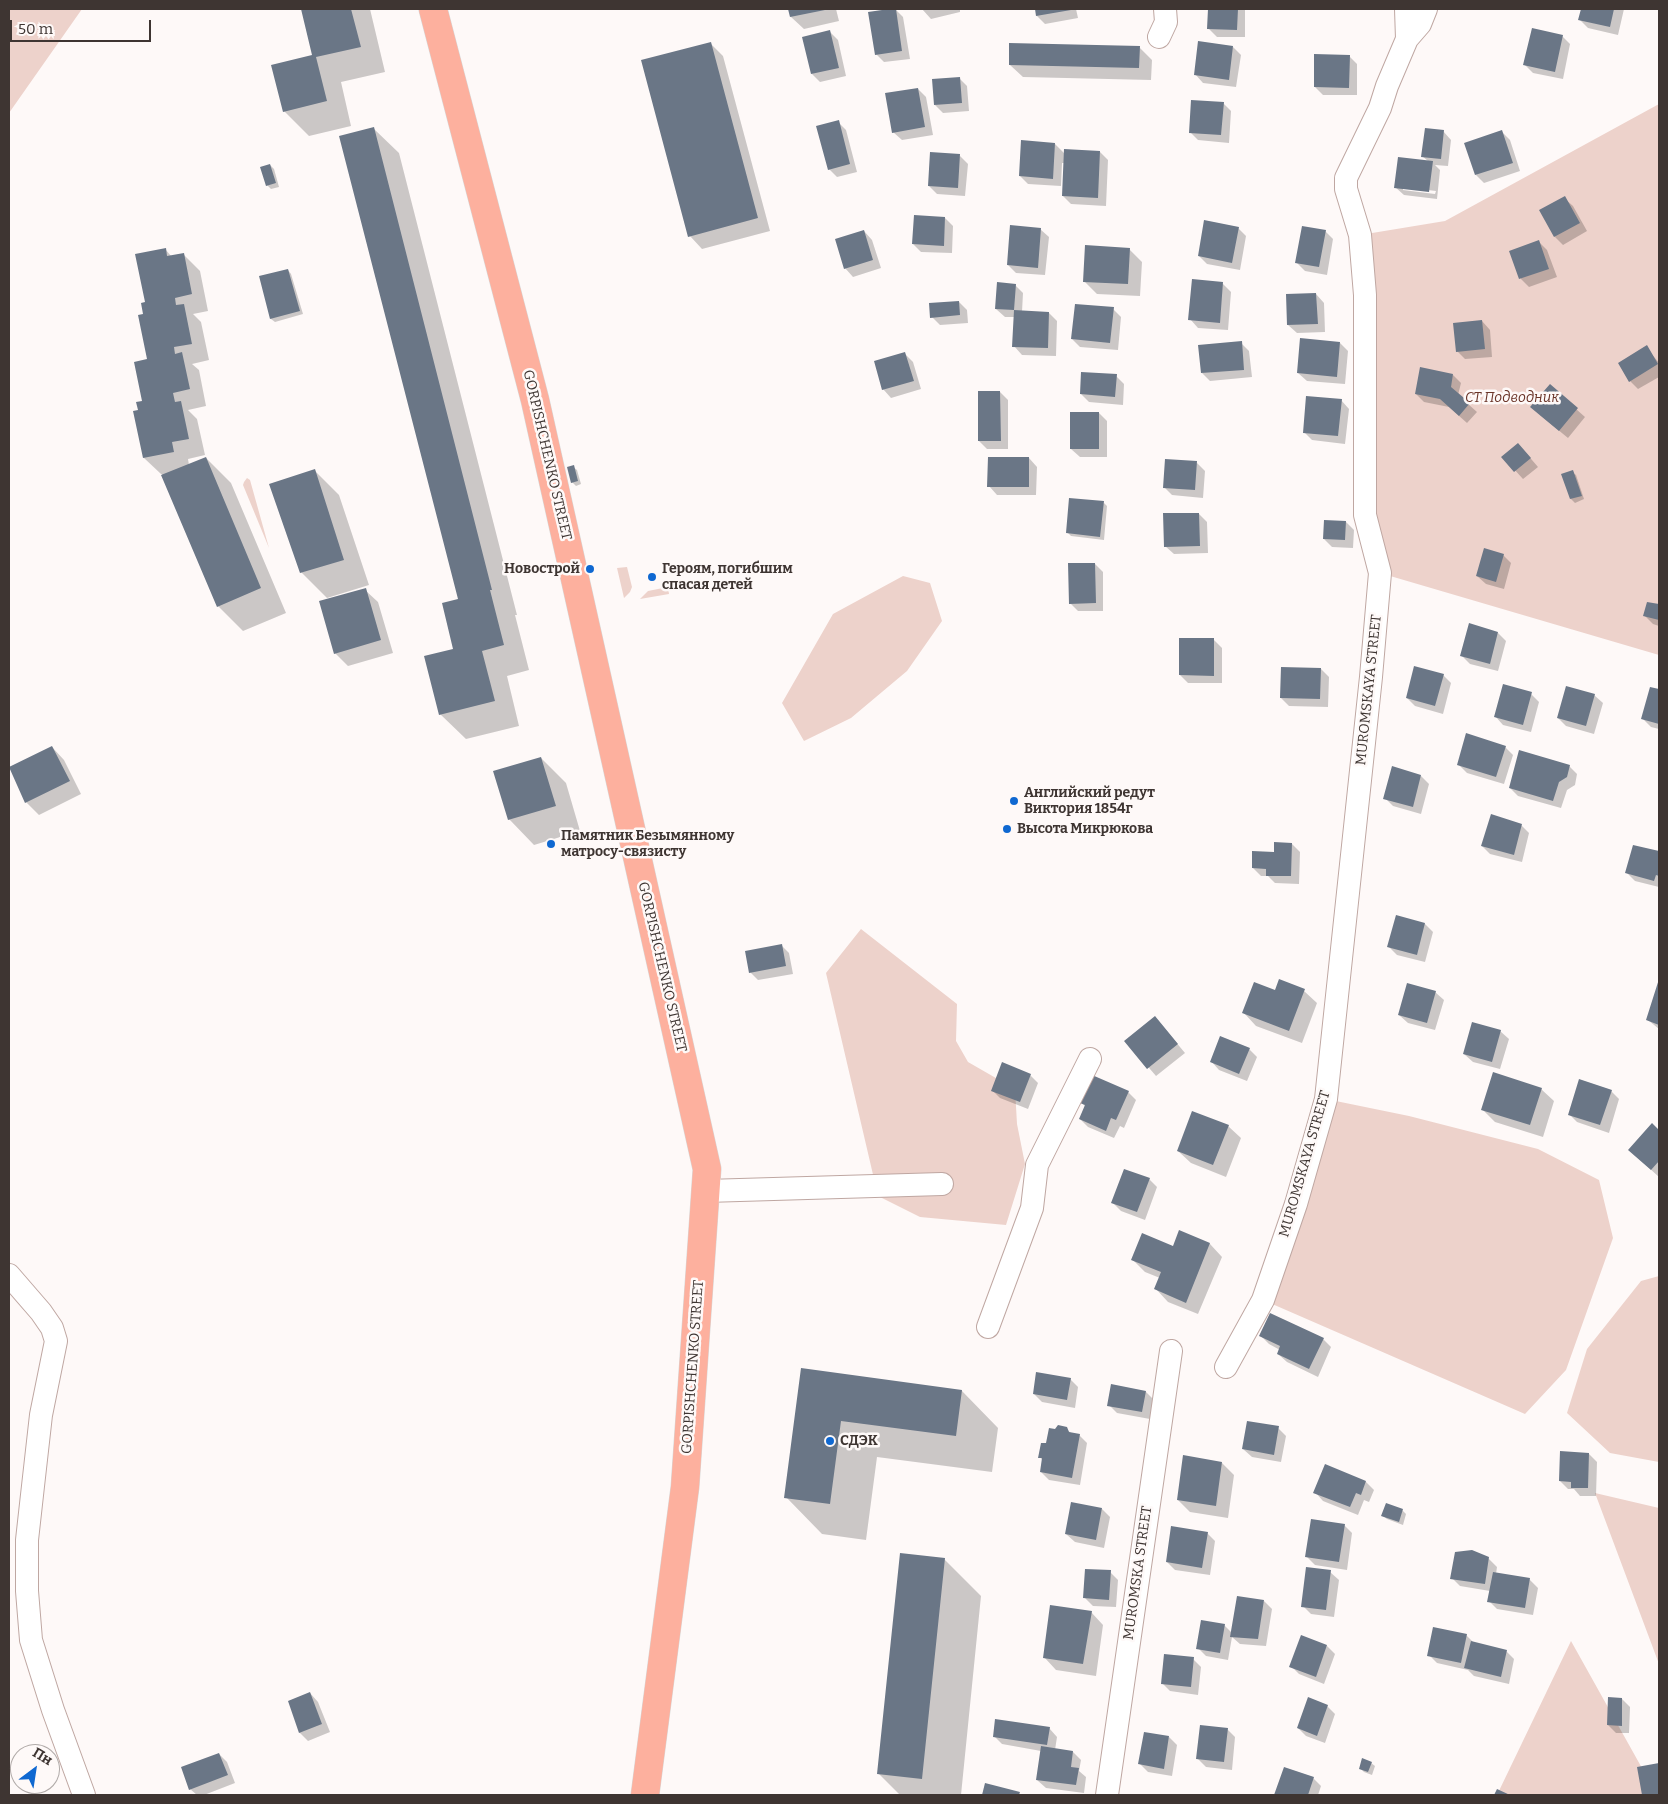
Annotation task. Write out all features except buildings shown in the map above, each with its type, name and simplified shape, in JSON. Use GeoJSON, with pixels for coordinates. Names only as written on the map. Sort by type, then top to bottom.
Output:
{"type":"FeatureCollection","features":[{"type":"Feature","properties":{"kind":"main road","name":"GORPISHCHENKO STREET"},"geometry":{"type":"LineString","coordinates":[[432,9],[535,400],[707,1169],[685,1487],[645,1795]]}},
{"type":"Feature","properties":{"kind":"street"},"geometry":{"type":"LineString","coordinates":[[1159,37],[1166,22],[1165,9]]}},
{"type":"Feature","properties":{"kind":"street","name":"MUROMSKAYA STREET"},"geometry":{"type":"LineString","coordinates":[[1226,1367],[1263,1300],[1296,1204],[1326,1099],[1371,677],[1380,573],[1365,515],[1366,295],[1360,235],[1346,189],[1346,178],[1380,108],[1407,39],[1406,9]]}},
{"type":"Feature","properties":{"kind":"street"},"geometry":{"type":"LineString","coordinates":[[1407,39],[1420,24],[1426,9]]}},
{"type":"Feature","properties":{"kind":"street"},"geometry":{"type":"LineString","coordinates":[[988,1327],[1032,1208],[1037,1165],[1090,1058]]}},
{"type":"Feature","properties":{"kind":"street"},"geometry":{"type":"LineString","coordinates":[[706,1191],[942,1184]]}},
{"type":"Feature","properties":{"kind":"street"},"geometry":{"type":"LineString","coordinates":[[9,1275],[41,1312],[52,1328],[56,1341],[41,1415],[27,1540],[27,1591],[31,1640],[53,1710],[84,1795]]}},
{"type":"Feature","properties":{"kind":"street","name":"MUROMSKA STREET"},"geometry":{"type":"LineString","coordinates":[[1107,1795],[1171,1351]]}},
{"type":"Feature","properties":{"kind":"green space"},"geometry":{"type":"Polygon","coordinates":[[[9,9],[82,9],[9,113],[9,9]]]}},
{"type":"Feature","properties":{"kind":"green space","name":"СТ Подводник"},"geometry":{"type":"Polygon","coordinates":[[[1659,104],[1659,655],[1380,573],[1365,501],[1360,235],[1445,221],[1659,104]]]}},
{"type":"Feature","properties":{"kind":"green space"},"geometry":{"type":"Polygon","coordinates":[[[247,478],[250,480],[269,548],[243,485],[247,478]]]}},
{"type":"Feature","properties":{"kind":"green space"},"geometry":{"type":"Polygon","coordinates":[[[627,567],[632,587],[624,598],[617,568],[627,567]]]}},
{"type":"Feature","properties":{"kind":"green space"},"geometry":{"type":"Polygon","coordinates":[[[903,576],[930,583],[942,621],[907,671],[851,718],[804,741],[782,703],[833,614],[903,576]]]}},
{"type":"Feature","properties":{"kind":"green space"},"geometry":{"type":"Polygon","coordinates":[[[668,587],[669,594],[640,599],[648,591],[668,587]]]}},
{"type":"Feature","properties":{"kind":"green space"},"geometry":{"type":"Polygon","coordinates":[[[861,929],[957,1004],[956,1041],[968,1062],[1015,1089],[1017,1124],[1025,1164],[1006,1225],[920,1217],[878,1196],[826,973],[861,929]]]}},
{"type":"Feature","properties":{"kind":"green space"},"geometry":{"type":"Polygon","coordinates":[[[1326,1099],[1409,1116],[1538,1149],[1599,1180],[1613,1238],[1566,1370],[1525,1414],[1263,1300],[1326,1099]]]}},
{"type":"Feature","properties":{"kind":"green space"},"geometry":{"type":"Polygon","coordinates":[[[1659,1276],[1659,1462],[1610,1453],[1567,1413],[1587,1349],[1641,1281],[1659,1276]]]}},
{"type":"Feature","properties":{"kind":"green space"},"geometry":{"type":"Polygon","coordinates":[[[1595,1493],[1659,1508],[1659,1664],[1595,1493]]]}},
{"type":"Feature","properties":{"kind":"green space"},"geometry":{"type":"Polygon","coordinates":[[[1571,1641],[1657,1795],[1497,1795],[1571,1641]]]}},
{"type":"Feature","properties":{"kind":"place","name":"Новострой"},"geometry":{"type":"Point","coordinates":[590,569]}},
{"type":"Feature","properties":{"kind":"place","name":"Героям, погибшим спасая детей"},"geometry":{"type":"Point","coordinates":[652,577]}},
{"type":"Feature","properties":{"kind":"place","name":"Английский редут Виктория 1854г"},"geometry":{"type":"Point","coordinates":[1014,801]}},
{"type":"Feature","properties":{"kind":"place","name":"Высота Микрюкова"},"geometry":{"type":"Point","coordinates":[1007,829]}},
{"type":"Feature","properties":{"kind":"place","name":"Памятник Безымянному матросу-связисту"},"geometry":{"type":"Point","coordinates":[551,844]}},
{"type":"Feature","properties":{"kind":"place","name":"СДЭК"},"geometry":{"type":"Point","coordinates":[830,1441]}}]}
